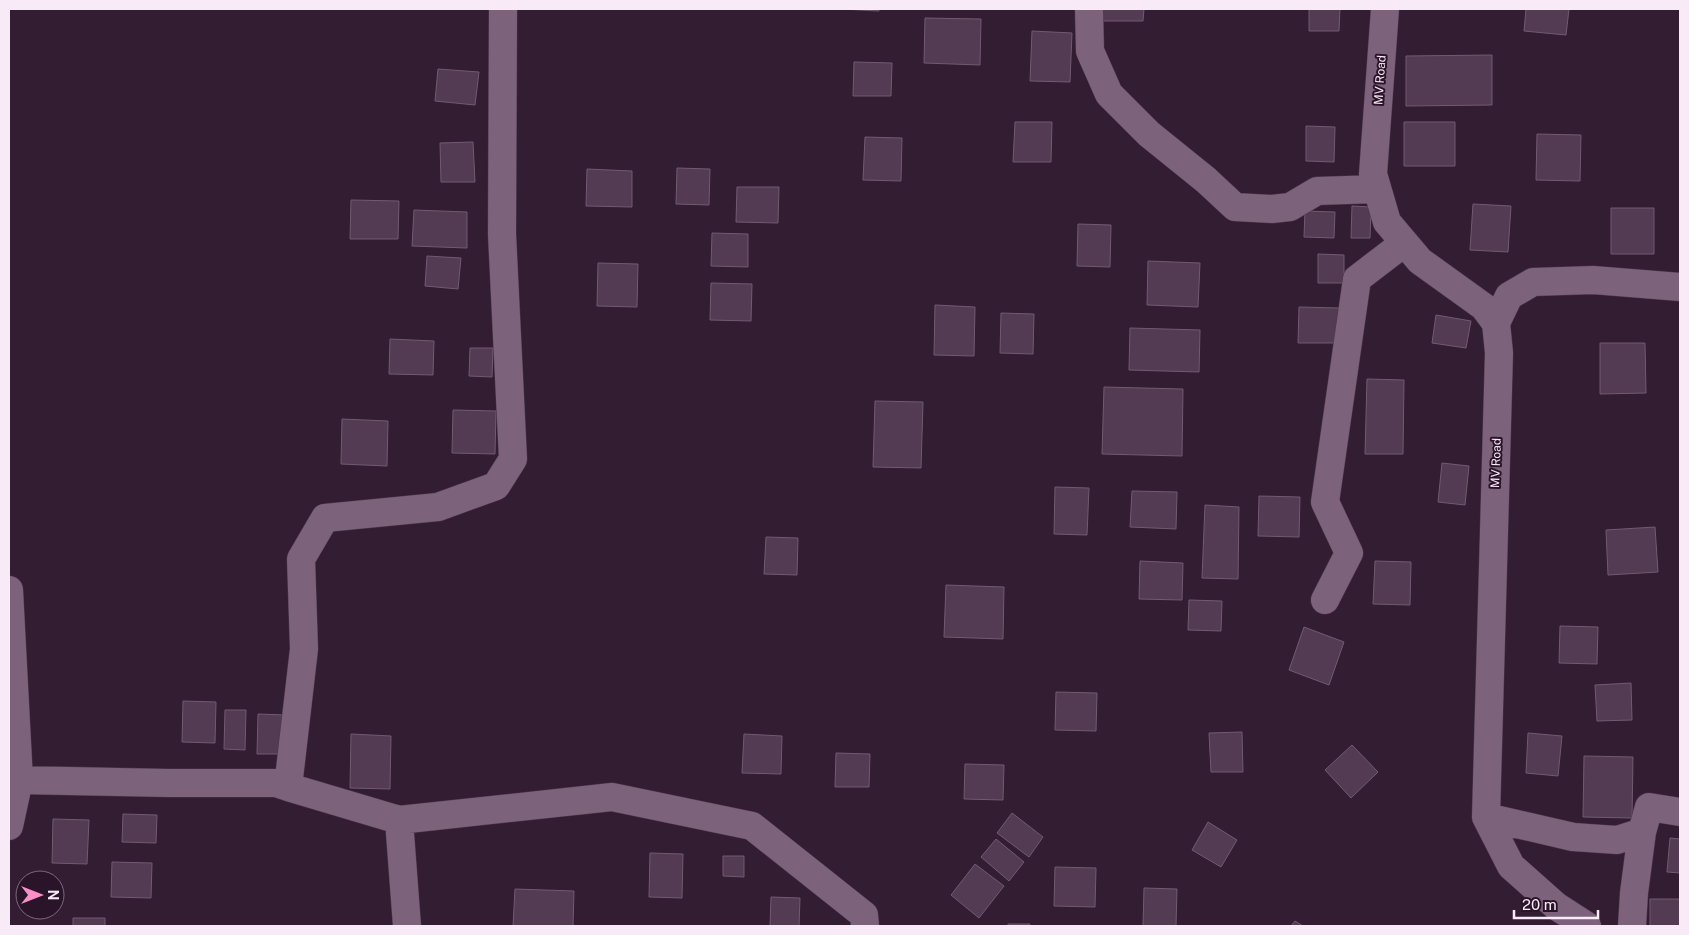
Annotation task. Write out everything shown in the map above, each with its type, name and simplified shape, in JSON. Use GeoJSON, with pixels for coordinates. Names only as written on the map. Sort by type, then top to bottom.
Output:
{"type":"FeatureCollection","features":[{"type":"Feature","properties":{"kind":"street"},"geometry":{"type":"LineString","coordinates":[[288,787],[304,649],[301,559],[325,518],[438,507],[496,486],[513,459],[502,234],[503,9]]}},
{"type":"Feature","properties":{"kind":"street"},"geometry":{"type":"LineString","coordinates":[[1089,9],[1090,50],[1109,94],[1149,134],[1206,180],[1235,207],[1272,209],[1290,207],[1317,191],[1377,189]]}},
{"type":"Feature","properties":{"kind":"street","name":"MV Road"},"geometry":{"type":"LineString","coordinates":[[1385,9],[1373,174],[1387,222],[1420,261],[1484,307],[1496,323],[1499,353],[1486,817],[1511,866],[1556,906],[1587,926]]}},
{"type":"Feature","properties":{"kind":"street"},"geometry":{"type":"LineString","coordinates":[[1325,600],[1348,553],[1325,502],[1357,279],[1404,242]]}},
{"type":"Feature","properties":{"kind":"street"},"geometry":{"type":"LineString","coordinates":[[1496,323],[1509,296],[1532,282],[1593,280],[1680,288]]}},
{"type":"Feature","properties":{"kind":"street"},"geometry":{"type":"LineString","coordinates":[[9,590],[14,779],[9,826]]}},
{"type":"Feature","properties":{"kind":"street"},"geometry":{"type":"LineString","coordinates":[[14,779],[168,783],[276,783],[400,820],[612,797],[752,826],[864,915],[865,926]]}},
{"type":"Feature","properties":{"kind":"street"},"geometry":{"type":"LineString","coordinates":[[1632,926],[1634,893],[1642,832],[1649,806],[1680,812]]}},
{"type":"Feature","properties":{"kind":"street"},"geometry":{"type":"LineString","coordinates":[[1486,817],[1573,838],[1617,840],[1642,832]]}},
{"type":"Feature","properties":{"kind":"street"},"geometry":{"type":"LineString","coordinates":[[400,820],[407,926]]}},
{"type":"Feature","properties":{"kind":"building"},"geometry":{"type":"Polygon","coordinates":[[[841,9],[879,9],[879,11],[841,9]]]}},
{"type":"Feature","properties":{"kind":"building"},"geometry":{"type":"Polygon","coordinates":[[[1097,9],[1144,9],[1143,21],[1097,21],[1097,9]]]}},
{"type":"Feature","properties":{"kind":"building"},"geometry":{"type":"Polygon","coordinates":[[[1309,9],[1340,9],[1339,31],[1309,31],[1309,9]]]}},
{"type":"Feature","properties":{"kind":"building"},"geometry":{"type":"Polygon","coordinates":[[[1526,9],[1569,9],[1566,35],[1524,31],[1526,9]]]}},
{"type":"Feature","properties":{"kind":"building"},"geometry":{"type":"Polygon","coordinates":[[[925,18],[981,19],[980,65],[924,63],[925,18]]]}},
{"type":"Feature","properties":{"kind":"building"},"geometry":{"type":"Polygon","coordinates":[[[1032,31],[1072,33],[1070,82],[1030,81],[1032,31]]]}},
{"type":"Feature","properties":{"kind":"building"},"geometry":{"type":"Polygon","coordinates":[[[1492,55],[1492,105],[1406,106],[1406,56],[1492,55]]]}},
{"type":"Feature","properties":{"kind":"building"},"geometry":{"type":"Polygon","coordinates":[[[854,62],[892,63],[891,96],[853,96],[854,62]]]}},
{"type":"Feature","properties":{"kind":"building"},"geometry":{"type":"Polygon","coordinates":[[[438,69],[479,72],[475,105],[435,101],[438,69]]]}},
{"type":"Feature","properties":{"kind":"building"},"geometry":{"type":"Polygon","coordinates":[[[1015,122],[1052,122],[1051,162],[1013,162],[1015,122]]]}},
{"type":"Feature","properties":{"kind":"building"},"geometry":{"type":"Polygon","coordinates":[[[1404,122],[1455,122],[1455,166],[1404,166],[1404,122]]]}},
{"type":"Feature","properties":{"kind":"building"},"geometry":{"type":"Polygon","coordinates":[[[1306,126],[1335,127],[1334,162],[1306,161],[1306,126]]]}},
{"type":"Feature","properties":{"kind":"building"},"geometry":{"type":"Polygon","coordinates":[[[1537,134],[1581,135],[1580,181],[1536,180],[1537,134]]]}},
{"type":"Feature","properties":{"kind":"building"},"geometry":{"type":"Polygon","coordinates":[[[865,137],[902,138],[901,181],[863,180],[865,137]]]}},
{"type":"Feature","properties":{"kind":"building"},"geometry":{"type":"Polygon","coordinates":[[[473,142],[475,182],[441,182],[440,143],[473,142]]]}},
{"type":"Feature","properties":{"kind":"building"},"geometry":{"type":"Polygon","coordinates":[[[677,168],[710,169],[709,205],[676,204],[677,168]]]}},
{"type":"Feature","properties":{"kind":"building"},"geometry":{"type":"Polygon","coordinates":[[[587,169],[632,171],[632,207],[586,206],[587,169]]]}},
{"type":"Feature","properties":{"kind":"building"},"geometry":{"type":"Polygon","coordinates":[[[737,187],[779,187],[778,223],[736,222],[737,187]]]}},
{"type":"Feature","properties":{"kind":"building"},"geometry":{"type":"Polygon","coordinates":[[[351,200],[399,201],[398,239],[350,239],[351,200]]]}},
{"type":"Feature","properties":{"kind":"building"},"geometry":{"type":"Polygon","coordinates":[[[1473,204],[1511,206],[1508,252],[1470,250],[1473,204]]]}},
{"type":"Feature","properties":{"kind":"building"},"geometry":{"type":"Polygon","coordinates":[[[1352,206],[1371,207],[1370,238],[1351,238],[1352,206]]]}},
{"type":"Feature","properties":{"kind":"building"},"geometry":{"type":"Polygon","coordinates":[[[1611,208],[1654,208],[1654,254],[1611,254],[1611,208]]]}},
{"type":"Feature","properties":{"kind":"building"},"geometry":{"type":"Polygon","coordinates":[[[414,210],[467,212],[467,248],[412,246],[414,210]]]}},
{"type":"Feature","properties":{"kind":"building"},"geometry":{"type":"Polygon","coordinates":[[[1305,211],[1335,212],[1334,238],[1304,237],[1305,211]]]}},
{"type":"Feature","properties":{"kind":"building"},"geometry":{"type":"Polygon","coordinates":[[[1078,224],[1111,225],[1110,267],[1077,266],[1078,224]]]}},
{"type":"Feature","properties":{"kind":"building"},"geometry":{"type":"Polygon","coordinates":[[[712,233],[748,234],[748,267],[711,266],[712,233]]]}},
{"type":"Feature","properties":{"kind":"building"},"geometry":{"type":"Polygon","coordinates":[[[1318,254],[1344,255],[1344,283],[1318,283],[1318,254]]]}},
{"type":"Feature","properties":{"kind":"building"},"geometry":{"type":"Polygon","coordinates":[[[427,256],[461,258],[458,289],[425,286],[427,256]]]}},
{"type":"Feature","properties":{"kind":"building"},"geometry":{"type":"Polygon","coordinates":[[[1148,261],[1200,263],[1198,307],[1147,305],[1148,261]]]}},
{"type":"Feature","properties":{"kind":"building"},"geometry":{"type":"Polygon","coordinates":[[[598,263],[638,264],[637,307],[597,306],[598,263]]]}},
{"type":"Feature","properties":{"kind":"building"},"geometry":{"type":"Polygon","coordinates":[[[711,283],[752,284],[751,321],[710,320],[711,283]]]}},
{"type":"Feature","properties":{"kind":"building"},"geometry":{"type":"Polygon","coordinates":[[[935,305],[975,307],[974,356],[934,355],[935,305]]]}},
{"type":"Feature","properties":{"kind":"building"},"geometry":{"type":"Polygon","coordinates":[[[1299,307],[1339,308],[1338,343],[1298,343],[1299,307]]]}},
{"type":"Feature","properties":{"kind":"building"},"geometry":{"type":"Polygon","coordinates":[[[1001,313],[1034,314],[1033,354],[1000,353],[1001,313]]]}},
{"type":"Feature","properties":{"kind":"building"},"geometry":{"type":"Polygon","coordinates":[[[1436,315],[1471,321],[1466,348],[1432,343],[1436,315]]]}},
{"type":"Feature","properties":{"kind":"building"},"geometry":{"type":"Polygon","coordinates":[[[1130,328],[1200,330],[1199,372],[1129,370],[1130,328]]]}},
{"type":"Feature","properties":{"kind":"building"},"geometry":{"type":"Polygon","coordinates":[[[390,339],[434,341],[433,375],[389,374],[390,339]]]}},
{"type":"Feature","properties":{"kind":"building"},"geometry":{"type":"Polygon","coordinates":[[[1600,343],[1645,343],[1646,393],[1600,394],[1600,343]]]}},
{"type":"Feature","properties":{"kind":"building"},"geometry":{"type":"Polygon","coordinates":[[[470,348],[493,348],[492,377],[469,376],[470,348]]]}},
{"type":"Feature","properties":{"kind":"building"},"geometry":{"type":"Polygon","coordinates":[[[1367,379],[1404,380],[1403,454],[1365,454],[1367,379]]]}},
{"type":"Feature","properties":{"kind":"building"},"geometry":{"type":"Polygon","coordinates":[[[1104,387],[1183,389],[1182,456],[1102,454],[1104,387]]]}},
{"type":"Feature","properties":{"kind":"building"},"geometry":{"type":"Polygon","coordinates":[[[875,401],[923,402],[921,468],[873,467],[875,401]]]}},
{"type":"Feature","properties":{"kind":"building"},"geometry":{"type":"Polygon","coordinates":[[[453,410],[496,411],[495,454],[452,453],[453,410]]]}},
{"type":"Feature","properties":{"kind":"building"},"geometry":{"type":"Polygon","coordinates":[[[342,419],[388,421],[387,466],[341,464],[342,419]]]}},
{"type":"Feature","properties":{"kind":"building"},"geometry":{"type":"Polygon","coordinates":[[[1442,463],[1469,466],[1465,505],[1438,502],[1442,463]]]}},
{"type":"Feature","properties":{"kind":"building"},"geometry":{"type":"Polygon","coordinates":[[[1055,487],[1089,488],[1087,535],[1054,534],[1055,487]]]}},
{"type":"Feature","properties":{"kind":"building"},"geometry":{"type":"Polygon","coordinates":[[[1132,491],[1177,492],[1176,529],[1130,527],[1132,491]]]}},
{"type":"Feature","properties":{"kind":"building"},"geometry":{"type":"Polygon","coordinates":[[[1259,496],[1300,497],[1299,537],[1258,536],[1259,496]]]}},
{"type":"Feature","properties":{"kind":"building"},"geometry":{"type":"Polygon","coordinates":[[[1205,505],[1239,507],[1238,579],[1202,578],[1205,505]]]}},
{"type":"Feature","properties":{"kind":"building"},"geometry":{"type":"Polygon","coordinates":[[[1655,527],[1658,572],[1608,575],[1606,530],[1655,527]]]}},
{"type":"Feature","properties":{"kind":"building"},"geometry":{"type":"Polygon","coordinates":[[[766,537],[798,538],[797,575],[764,574],[766,537]]]}},
{"type":"Feature","properties":{"kind":"building"},"geometry":{"type":"Polygon","coordinates":[[[1140,561],[1183,563],[1182,600],[1139,599],[1140,561]]]}},
{"type":"Feature","properties":{"kind":"building"},"geometry":{"type":"Polygon","coordinates":[[[1375,561],[1411,562],[1410,605],[1373,604],[1375,561]]]}},
{"type":"Feature","properties":{"kind":"building"},"geometry":{"type":"Polygon","coordinates":[[[946,585],[1004,587],[1003,639],[944,637],[946,585]]]}},
{"type":"Feature","properties":{"kind":"building"},"geometry":{"type":"Polygon","coordinates":[[[1189,600],[1222,601],[1221,631],[1188,630],[1189,600]]]}},
{"type":"Feature","properties":{"kind":"building"},"geometry":{"type":"Polygon","coordinates":[[[1560,626],[1598,627],[1597,664],[1559,663],[1560,626]]]}},
{"type":"Feature","properties":{"kind":"building"},"geometry":{"type":"Polygon","coordinates":[[[1304,627],[1344,642],[1329,685],[1289,670],[1304,627]]]}},
{"type":"Feature","properties":{"kind":"building"},"geometry":{"type":"Polygon","coordinates":[[[1631,683],[1632,720],[1597,721],[1595,685],[1631,683]]]}},
{"type":"Feature","properties":{"kind":"building"},"geometry":{"type":"Polygon","coordinates":[[[1056,692],[1097,693],[1096,731],[1055,730],[1056,692]]]}},
{"type":"Feature","properties":{"kind":"building"},"geometry":{"type":"Polygon","coordinates":[[[183,701],[216,702],[215,743],[182,742],[183,701]]]}},
{"type":"Feature","properties":{"kind":"building"},"geometry":{"type":"Polygon","coordinates":[[[225,710],[246,710],[245,750],[224,749],[225,710]]]}},
{"type":"Feature","properties":{"kind":"building"},"geometry":{"type":"Polygon","coordinates":[[[258,714],[286,715],[284,754],[257,754],[258,714]]]}},
{"type":"Feature","properties":{"kind":"building"},"geometry":{"type":"Polygon","coordinates":[[[1242,732],[1243,772],[1211,772],[1209,733],[1242,732]]]}},
{"type":"Feature","properties":{"kind":"building"},"geometry":{"type":"Polygon","coordinates":[[[1528,733],[1562,736],[1558,776],[1526,773],[1528,733]]]}},
{"type":"Feature","properties":{"kind":"building"},"geometry":{"type":"Polygon","coordinates":[[[351,734],[391,736],[390,789],[350,788],[351,734]]]}},
{"type":"Feature","properties":{"kind":"building"},"geometry":{"type":"Polygon","coordinates":[[[744,734],[782,736],[781,774],[742,773],[744,734]]]}},
{"type":"Feature","properties":{"kind":"building"},"geometry":{"type":"Polygon","coordinates":[[[1352,745],[1378,772],[1351,798],[1325,770],[1352,745]]]}},
{"type":"Feature","properties":{"kind":"building"},"geometry":{"type":"Polygon","coordinates":[[[836,753],[870,754],[869,787],[835,787],[836,753]]]}},
{"type":"Feature","properties":{"kind":"building"},"geometry":{"type":"Polygon","coordinates":[[[1584,756],[1633,757],[1632,818],[1583,817],[1584,756]]]}},
{"type":"Feature","properties":{"kind":"building"},"geometry":{"type":"Polygon","coordinates":[[[965,764],[1004,765],[1003,800],[964,799],[965,764]]]}},
{"type":"Feature","properties":{"kind":"building"},"geometry":{"type":"Polygon","coordinates":[[[1012,813],[1043,837],[1029,857],[997,833],[1012,813]]]}},
{"type":"Feature","properties":{"kind":"building"},"geometry":{"type":"Polygon","coordinates":[[[123,814],[157,815],[156,843],[122,842],[123,814]]]}},
{"type":"Feature","properties":{"kind":"building"},"geometry":{"type":"Polygon","coordinates":[[[53,819],[89,820],[87,864],[52,863],[53,819]]]}},
{"type":"Feature","properties":{"kind":"building"},"geometry":{"type":"Polygon","coordinates":[[[1208,822],[1237,840],[1221,867],[1192,850],[1208,822]]]}},
{"type":"Feature","properties":{"kind":"building"},"geometry":{"type":"Polygon","coordinates":[[[1670,838],[1680,839],[1680,873],[1667,872],[1670,838]]]}},
{"type":"Feature","properties":{"kind":"building"},"geometry":{"type":"Polygon","coordinates":[[[996,839],[1024,862],[1009,881],[981,857],[996,839]]]}},
{"type":"Feature","properties":{"kind":"building"},"geometry":{"type":"Polygon","coordinates":[[[650,853],[683,854],[682,898],[649,897],[650,853]]]}},
{"type":"Feature","properties":{"kind":"building"},"geometry":{"type":"Polygon","coordinates":[[[723,856],[744,856],[744,877],[723,876],[723,856]]]}},
{"type":"Feature","properties":{"kind":"building"},"geometry":{"type":"Polygon","coordinates":[[[112,862],[152,863],[151,898],[111,897],[112,862]]]}},
{"type":"Feature","properties":{"kind":"building"},"geometry":{"type":"Polygon","coordinates":[[[975,864],[1004,886],[979,918],[951,895],[975,864]]]}},
{"type":"Feature","properties":{"kind":"building"},"geometry":{"type":"Polygon","coordinates":[[[1055,867],[1096,868],[1095,907],[1054,906],[1055,867]]]}},
{"type":"Feature","properties":{"kind":"building"},"geometry":{"type":"Polygon","coordinates":[[[1144,888],[1177,889],[1176,926],[1143,926],[1144,888]]]}},
{"type":"Feature","properties":{"kind":"building"},"geometry":{"type":"Polygon","coordinates":[[[515,889],[574,891],[573,926],[513,926],[515,889]]]}},
{"type":"Feature","properties":{"kind":"building"},"geometry":{"type":"Polygon","coordinates":[[[771,897],[800,898],[799,926],[770,926],[771,897]]]}},
{"type":"Feature","properties":{"kind":"building"},"geometry":{"type":"Polygon","coordinates":[[[1650,899],[1680,899],[1680,926],[1650,926],[1650,899]]]}},
{"type":"Feature","properties":{"kind":"building"},"geometry":{"type":"Polygon","coordinates":[[[73,918],[105,918],[105,926],[73,926],[73,918]]]}},
{"type":"Feature","properties":{"kind":"building"},"geometry":{"type":"Polygon","coordinates":[[[1295,921],[1303,926],[1291,926],[1295,921]]]}},
{"type":"Feature","properties":{"kind":"building"},"geometry":{"type":"Polygon","coordinates":[[[1008,924],[1030,924],[1029,926],[1008,926],[1008,924]]]}}]}
